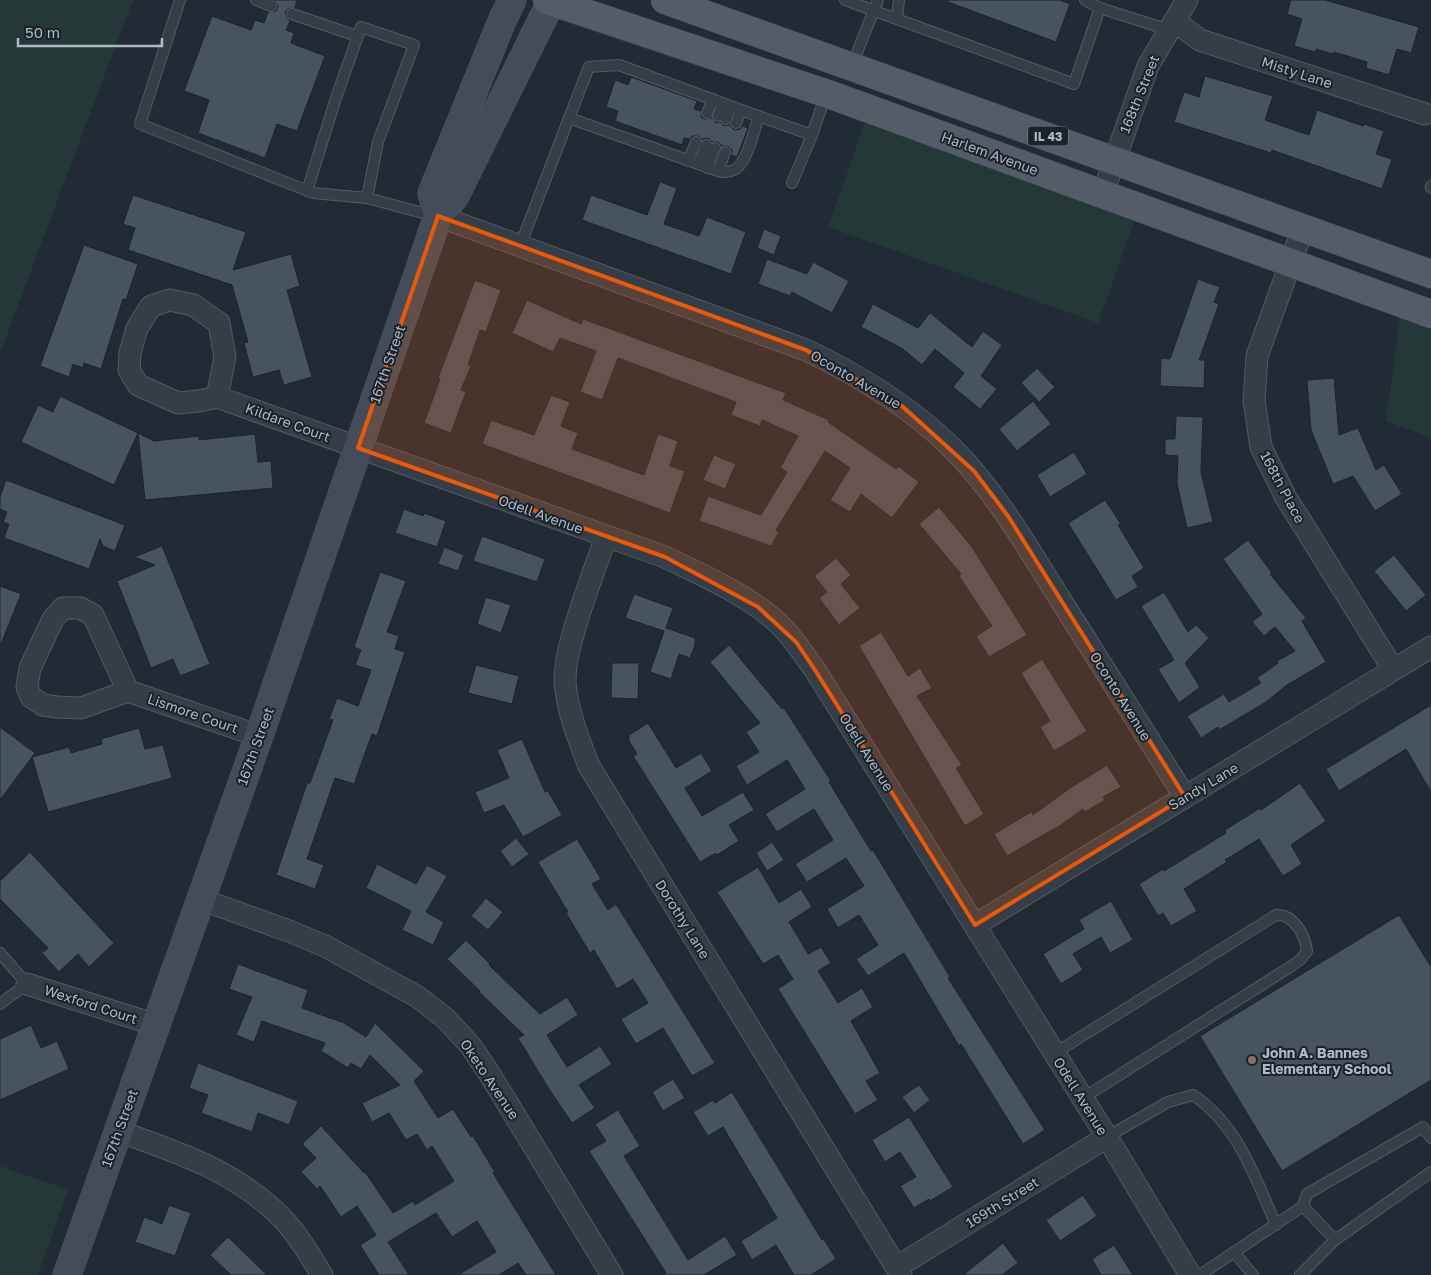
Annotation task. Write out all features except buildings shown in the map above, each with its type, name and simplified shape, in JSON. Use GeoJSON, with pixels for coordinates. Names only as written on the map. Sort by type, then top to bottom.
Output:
{"type":"FeatureCollection","features":[{"type":"Feature","properties":{"kind":"main road","name":"IL 43"},"geometry":{"type":"LineString","coordinates":[[665,0],[1114,159],[1431,274]]}},
{"type":"Feature","properties":{"kind":"main road","name":"Harlem Avenue"},"geometry":{"type":"LineString","coordinates":[[550,1],[826,94],[1431,314]]}},
{"type":"Feature","properties":{"kind":"street"},"geometry":{"type":"LineString","coordinates":[[438,216],[432,193],[512,0]]}},
{"type":"Feature","properties":{"kind":"street","name":"168th Street"},"geometry":{"type":"LineString","coordinates":[[1102,193],[1148,66],[1187,0]]}},
{"type":"Feature","properties":{"kind":"street","name":"167th Street"},"geometry":{"type":"LineString","coordinates":[[67,1275],[259,736],[438,216],[455,196],[550,1]]}},
{"type":"Feature","properties":{"kind":"street","name":"Misty Lane"},"geometry":{"type":"LineString","coordinates":[[1172,26],[1200,40],[1425,114]]}},
{"type":"Feature","properties":{"kind":"street","name":"Oconto Avenue"},"geometry":{"type":"LineString","coordinates":[[438,216],[806,350],[877,388],[902,406],[949,445],[974,471],[1008,516],[1185,797]]}},
{"type":"Feature","properties":{"kind":"street","name":"168th Place"},"geometry":{"type":"LineString","coordinates":[[1303,228],[1258,356],[1254,400],[1261,447],[1285,496],[1393,669]]}},
{"type":"Feature","properties":{"kind":"street"},"geometry":{"type":"LineString","coordinates":[[170,300],[192,306],[220,323],[225,357],[217,397],[178,403],[138,385],[128,370],[130,353],[137,328],[151,306],[170,300]]}},
{"type":"Feature","properties":{"kind":"street","name":"Kildare Court"},"geometry":{"type":"LineString","coordinates":[[217,397],[358,448]]}},
{"type":"Feature","properties":{"kind":"street","name":"Odell Avenue"},"geometry":{"type":"LineString","coordinates":[[358,448],[665,557],[730,589],[777,622],[796,642],[815,670],[976,925],[1190,1275]]}},
{"type":"Feature","properties":{"kind":"street","name":"Dorothy Lane"},"geometry":{"type":"LineString","coordinates":[[606,537],[582,601],[569,649],[565,679],[576,736],[588,766],[899,1271]]}},
{"type":"Feature","properties":{"kind":"street"},"geometry":{"type":"LineString","coordinates":[[63,608],[80,608],[93,615],[128,691],[81,708],[57,708],[43,705],[31,697],[27,687],[30,668],[53,619],[63,608]]}},
{"type":"Feature","properties":{"kind":"street","name":"Sandy Lane"},"geometry":{"type":"LineString","coordinates":[[976,925],[1431,647]]}},
{"type":"Feature","properties":{"kind":"street","name":"Lismore Court"},"geometry":{"type":"LineString","coordinates":[[128,691],[259,736]]}},
{"type":"Feature","properties":{"kind":"street","name":"Oketo Avenue"},"geometry":{"type":"LineString","coordinates":[[200,900],[289,930],[326,946],[418,997],[445,1018],[470,1045],[489,1073],[612,1275]]}},
{"type":"Feature","properties":{"kind":"street","name":"Wexford Court"},"geometry":{"type":"LineString","coordinates":[[27,984],[156,1025]]}},
{"type":"Feature","properties":{"kind":"street"},"geometry":{"type":"LineString","coordinates":[[118,1131],[192,1158],[222,1173],[253,1192],[278,1214],[300,1240],[322,1275]]}},
{"type":"Feature","properties":{"kind":"street","name":"169th Street"},"geometry":{"type":"LineString","coordinates":[[899,1271],[1107,1137]]}},
{"type":"Feature","properties":{"kind":"lane"},"geometry":{"type":"LineString","coordinates":[[180,0],[140,124],[313,193],[366,198],[438,216]]}},
{"type":"Feature","properties":{"kind":"lane"},"geometry":{"type":"LineString","coordinates":[[256,0],[271,6]]}},
{"type":"Feature","properties":{"kind":"lane"},"geometry":{"type":"LineString","coordinates":[[845,0],[876,5],[897,18],[1074,84],[1100,8]]}},
{"type":"Feature","properties":{"kind":"lane"},"geometry":{"type":"LineString","coordinates":[[897,18],[899,0]]}},
{"type":"Feature","properties":{"kind":"lane"},"geometry":{"type":"LineString","coordinates":[[1085,0],[1100,8],[1172,26]]}},
{"type":"Feature","properties":{"kind":"lane"},"geometry":{"type":"LineString","coordinates":[[852,66],[876,5]]}},
{"type":"Feature","properties":{"kind":"lane"},"geometry":{"type":"LineString","coordinates":[[292,14],[358,36]]}},
{"type":"Feature","properties":{"kind":"lane"},"geometry":{"type":"LineString","coordinates":[[307,190],[361,27],[414,45],[378,142],[366,198]]}},
{"type":"Feature","properties":{"kind":"lane"},"geometry":{"type":"LineString","coordinates":[[520,246],[588,67],[619,65],[812,135]]}},
{"type":"Feature","properties":{"kind":"lane"},"geometry":{"type":"LineString","coordinates":[[792,183],[812,135],[826,94]]}},
{"type":"Feature","properties":{"kind":"lane"},"geometry":{"type":"LineString","coordinates":[[707,113],[722,103]]}},
{"type":"Feature","properties":{"kind":"lane"},"geometry":{"type":"LineString","coordinates":[[722,103],[722,118]]}},
{"type":"Feature","properties":{"kind":"lane"},"geometry":{"type":"LineString","coordinates":[[736,123],[741,110]]}},
{"type":"Feature","properties":{"kind":"lane"},"geometry":{"type":"LineString","coordinates":[[569,118],[718,172],[731,171],[738,168],[745,157],[759,116]]}},
{"type":"Feature","properties":{"kind":"lane"},"geometry":{"type":"LineString","coordinates":[[688,161],[696,142]]}},
{"type":"Feature","properties":{"kind":"lane"},"geometry":{"type":"LineString","coordinates":[[703,166],[711,147]]}},
{"type":"Feature","properties":{"kind":"lane"},"geometry":{"type":"LineString","coordinates":[[718,172],[725,152]]}},
{"type":"Feature","properties":{"kind":"lane"},"geometry":{"type":"LineString","coordinates":[[1055,1053],[1276,915],[1283,914],[1291,918],[1306,942],[1307,951],[1301,959],[1290,967],[1083,1098]]}},
{"type":"Feature","properties":{"kind":"lane","name":"Wexford Court"},"geometry":{"type":"LineString","coordinates":[[0,953],[27,984],[0,1004]]}},
{"type":"Feature","properties":{"kind":"lane"},"geometry":{"type":"LineString","coordinates":[[1107,1137],[1168,1102],[1193,1095],[1207,1104],[1221,1119],[1245,1155],[1276,1224]]}},
{"type":"Feature","properties":{"kind":"lane"},"geometry":{"type":"LineString","coordinates":[[1200,1275],[1303,1206],[1307,1194],[1423,1127],[1431,1138]]}},
{"type":"Feature","properties":{"kind":"lane"},"geometry":{"type":"LineString","coordinates":[[1300,1275],[1335,1240],[1431,1172]]}},
{"type":"Feature","properties":{"kind":"lane"},"geometry":{"type":"LineString","coordinates":[[1303,1206],[1335,1240]]}},
{"type":"Feature","properties":{"kind":"lane"},"geometry":{"type":"LineString","coordinates":[[1234,1252],[1253,1275]]}},
{"type":"Feature","properties":{"kind":"highlighted area"},"geometry":{"type":"Polygon","coordinates":[[[438,216],[806,350],[902,406],[974,471],[1008,516],[1185,797],[975,925],[796,642],[758,607],[665,557],[358,448],[438,216]]]}},
{"type":"Feature","properties":{"kind":"green space"},"geometry":{"type":"Polygon","coordinates":[[[0,0],[133,0],[0,353],[0,0]]]}},
{"type":"Feature","properties":{"kind":"green space"},"geometry":{"type":"Polygon","coordinates":[[[865,123],[1135,219],[1098,323],[828,227],[865,123]]]}},
{"type":"Feature","properties":{"kind":"green space"},"geometry":{"type":"Polygon","coordinates":[[[1400,317],[1431,329],[1431,438],[1386,421],[1400,317]]]}},
{"type":"Feature","properties":{"kind":"green space"},"geometry":{"type":"Polygon","coordinates":[[[0,1166],[68,1190],[38,1275],[0,1275],[0,1166]]]}},
{"type":"Feature","properties":{"kind":"place","name":"John A. Bannes Elementary School"},"geometry":{"type":"Point","coordinates":[1252,1060]}}]}
